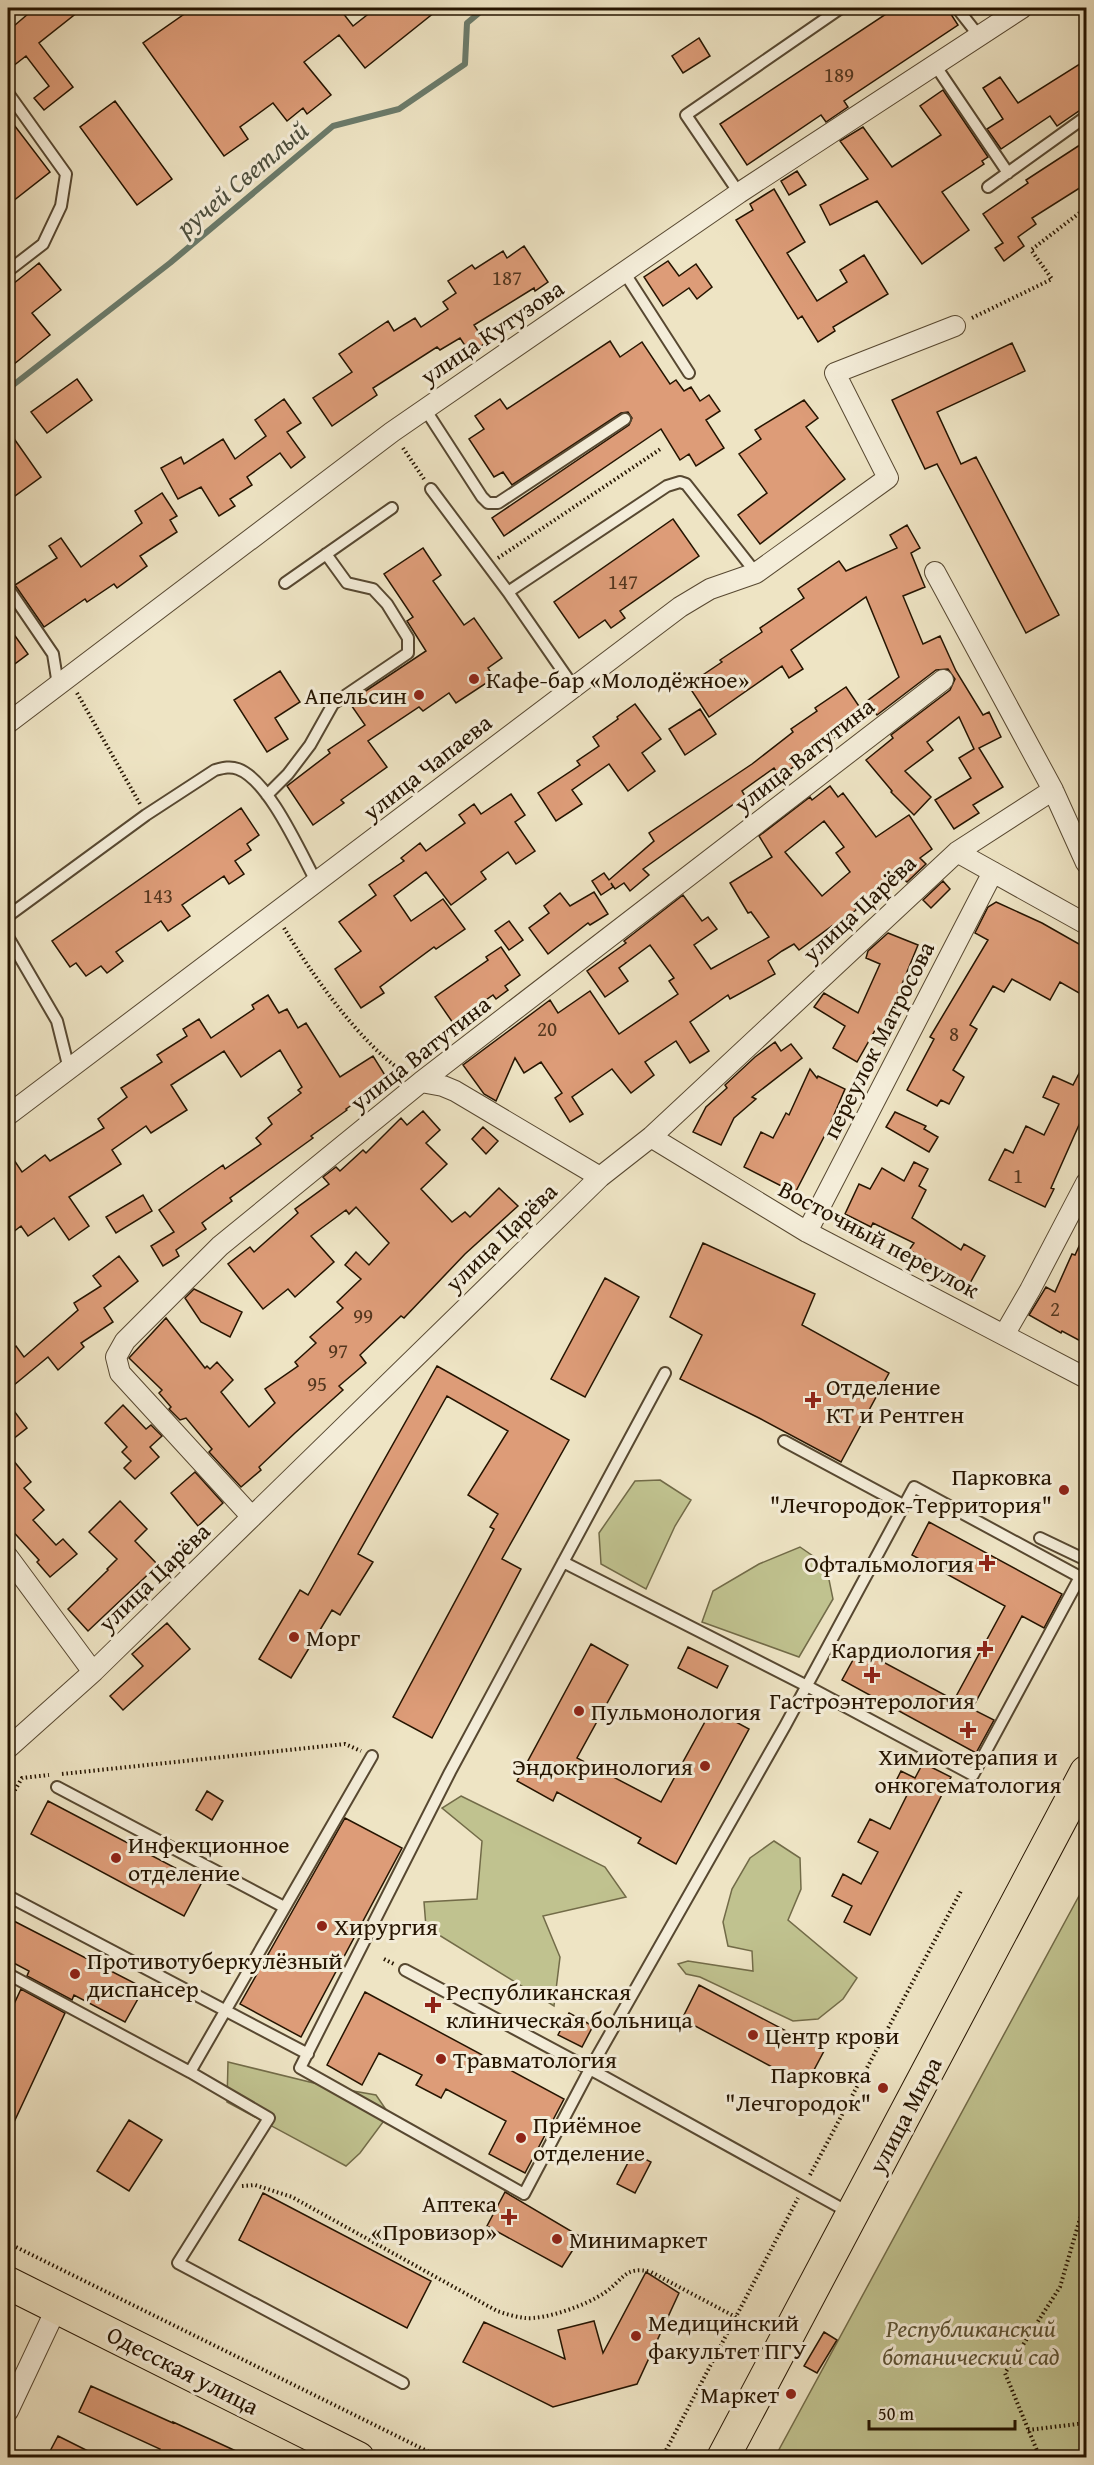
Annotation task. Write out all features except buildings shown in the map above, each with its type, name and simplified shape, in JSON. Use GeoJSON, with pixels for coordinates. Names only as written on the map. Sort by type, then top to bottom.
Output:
{"type":"FeatureCollection","features":[{"type":"Feature","properties":{"kind":"main road","name":"улица Мира"},"geometry":{"type":"LineString","coordinates":[[723,2457],[1086,1772]]}},
{"type":"Feature","properties":{"kind":"main road","name":"Одесская улица"},"geometry":{"type":"LineString","coordinates":[[8,2283],[356,2457]]}},
{"type":"Feature","properties":{"kind":"street","name":"улица Кутузова"},"geometry":{"type":"LineString","coordinates":[[8,723],[392,432],[740,193],[1022,8]]}},
{"type":"Feature","properties":{"kind":"street","name":"улица Чапаева"},"geometry":{"type":"LineString","coordinates":[[8,1115],[680,607],[710,589],[756,573],[888,478],[835,373],[955,326]]}},
{"type":"Feature","properties":{"kind":"street"},"geometry":{"type":"LineString","coordinates":[[935,572],[1053,790],[1086,862]]}},
{"type":"Feature","properties":{"kind":"street","name":"улица Ватутина"},"geometry":{"type":"LineString","coordinates":[[252,1517],[120,1373],[116,1357],[125,1341],[220,1246],[422,1082],[942,680]]}},
{"type":"Feature","properties":{"kind":"street","name":"улица Царёва"},"geometry":{"type":"LineString","coordinates":[[8,1748],[93,1672],[600,1176],[651,1137],[957,852],[1053,790]]}},
{"type":"Feature","properties":{"kind":"street"},"geometry":{"type":"LineString","coordinates":[[957,852],[1086,924]]}},
{"type":"Feature","properties":{"kind":"street","name":"переулок Матросова"},"geometry":{"type":"LineString","coordinates":[[807,1232],[993,872]]}},
{"type":"Feature","properties":{"kind":"street"},"geometry":{"type":"LineString","coordinates":[[422,1082],[455,1091],[600,1176]]}},
{"type":"Feature","properties":{"kind":"street","name":"Восточный переулок"},"geometry":{"type":"LineString","coordinates":[[651,1137],[807,1232],[1086,1378]]}},
{"type":"Feature","properties":{"kind":"street"},"geometry":{"type":"LineString","coordinates":[[1004,1335],[1036,1281],[1086,1183]]}},
{"type":"Feature","properties":{"kind":"street"},"geometry":{"type":"LineString","coordinates":[[8,1557],[93,1672]]}},
{"type":"Feature","properties":{"kind":"street"},"geometry":{"type":"LineString","coordinates":[[8,2411],[57,2307]]}},
{"type":"Feature","properties":{"kind":"lane"},"geometry":{"type":"LineString","coordinates":[[740,193],[686,115],[841,8]]}},
{"type":"Feature","properties":{"kind":"lane"},"geometry":{"type":"LineString","coordinates":[[957,8],[979,36]]}},
{"type":"Feature","properties":{"kind":"lane"},"geometry":{"type":"LineString","coordinates":[[935,65],[1008,173]]}},
{"type":"Feature","properties":{"kind":"lane"},"geometry":{"type":"LineString","coordinates":[[8,93],[66,174],[61,206],[44,244],[8,271]]}},
{"type":"Feature","properties":{"kind":"lane"},"geometry":{"type":"LineString","coordinates":[[988,187],[1084,118],[1086,121]]}},
{"type":"Feature","properties":{"kind":"lane"},"geometry":{"type":"LineString","coordinates":[[624,272],[689,373]]}},
{"type":"Feature","properties":{"kind":"lane"},"geometry":{"type":"LineString","coordinates":[[425,409],[482,497],[488,502],[498,503],[625,419]]}},
{"type":"Feature","properties":{"kind":"lane"},"geometry":{"type":"LineString","coordinates":[[508,592],[667,486],[680,482],[686,484],[756,573]]}},
{"type":"Feature","properties":{"kind":"lane"},"geometry":{"type":"LineString","coordinates":[[431,489],[508,592],[573,686]]}},
{"type":"Feature","properties":{"kind":"lane"},"geometry":{"type":"LineString","coordinates":[[285,583],[392,508]]}},
{"type":"Feature","properties":{"kind":"lane"},"geometry":{"type":"LineString","coordinates":[[267,795],[310,745],[333,704],[408,653],[408,638],[387,604],[373,589],[347,583],[326,554]]}},
{"type":"Feature","properties":{"kind":"lane"},"geometry":{"type":"LineString","coordinates":[[8,588],[53,654],[62,681]]}},
{"type":"Feature","properties":{"kind":"lane"},"geometry":{"type":"LineString","coordinates":[[8,916],[146,815],[215,770],[226,767],[235,767],[245,772],[267,795],[317,883]]}},
{"type":"Feature","properties":{"kind":"lane"},"geometry":{"type":"LineString","coordinates":[[8,937],[57,1021],[69,1069]]}},
{"type":"Feature","properties":{"kind":"lane"},"geometry":{"type":"LineString","coordinates":[[563,1562],[805,1685],[973,1775],[1080,1577],[914,1487],[805,1685],[785,1726],[590,2069],[524,2194],[300,2068],[450,1772],[563,1562],[665,1373]]}},
{"type":"Feature","properties":{"kind":"lane"},"geometry":{"type":"LineString","coordinates":[[784,1441],[903,1505]]}},
{"type":"Feature","properties":{"kind":"lane"},"geometry":{"type":"LineString","coordinates":[[1040,1538],[1086,1560]]}},
{"type":"Feature","properties":{"kind":"lane"},"geometry":{"type":"LineString","coordinates":[[190,2072],[372,1756]]}},
{"type":"Feature","properties":{"kind":"lane"},"geometry":{"type":"LineString","coordinates":[[57,1786],[284,1907]]}},
{"type":"Feature","properties":{"kind":"lane"},"geometry":{"type":"LineString","coordinates":[[8,1896],[308,2054]]}},
{"type":"Feature","properties":{"kind":"lane"},"geometry":{"type":"LineString","coordinates":[[405,1970],[852,2214]]}},
{"type":"Feature","properties":{"kind":"lane"},"geometry":{"type":"LineString","coordinates":[[8,1974],[190,2072],[269,2118],[178,2263],[403,2383]]}},
{"type":"Feature","properties":{"kind":"path"},"geometry":{"type":"LineString","coordinates":[[955,326],[1052,279],[1031,250],[1086,208]]}},
{"type":"Feature","properties":{"kind":"path"},"geometry":{"type":"LineString","coordinates":[[392,432],[431,489]]}},
{"type":"Feature","properties":{"kind":"path"},"geometry":{"type":"LineString","coordinates":[[488,565],[662,448]]}},
{"type":"Feature","properties":{"kind":"path"},"geometry":{"type":"LineString","coordinates":[[62,681],[146,815]]}},
{"type":"Feature","properties":{"kind":"path"},"geometry":{"type":"LineString","coordinates":[[275,914],[350,1022],[395,1066],[422,1082]]}},
{"type":"Feature","properties":{"kind":"path"},"geometry":{"type":"LineString","coordinates":[[8,1802],[22,1778],[345,1744],[372,1756]]}},
{"type":"Feature","properties":{"kind":"path"},"geometry":{"type":"LineString","coordinates":[[224,2187],[255,2185],[292,2198],[497,2311],[526,2318],[560,2313],[604,2293],[625,2274],[639,2268],[651,2272],[779,2351]]}},
{"type":"Feature","properties":{"kind":"path"},"geometry":{"type":"LineString","coordinates":[[1040,2457],[1005,2373],[1060,2287],[1086,2198]]}},
{"type":"Feature","properties":{"kind":"path"},"geometry":{"type":"LineString","coordinates":[[8,2243],[441,2457]]}},
{"type":"Feature","properties":{"kind":"path"},"geometry":{"type":"LineString","coordinates":[[1028,2430],[1086,2423]]}},
{"type":"Feature","properties":{"kind":"path"},"geometry":{"type":"LineString","coordinates":[[608,2457],[615,2455],[663,2456]]}},
{"type":"Feature","properties":{"kind":"green space"},"geometry":{"type":"Polygon","coordinates":[[[660,1480],[691,1500],[675,1526],[646,1589],[601,1564],[599,1533],[635,1481],[660,1480]]]}},
{"type":"Feature","properties":{"kind":"green space"},"geometry":{"type":"Polygon","coordinates":[[[800,1547],[826,1565],[833,1599],[799,1657],[702,1622],[713,1591],[759,1564],[800,1547]]]}},
{"type":"Feature","properties":{"kind":"green space"},"geometry":{"type":"Polygon","coordinates":[[[461,1796],[605,1867],[626,1897],[543,1916],[560,1957],[554,2006],[426,1927],[424,1902],[477,1899],[482,1841],[442,1808],[461,1796]]]}},
{"type":"Feature","properties":{"kind":"green space"},"geometry":{"type":"Polygon","coordinates":[[[774,1841],[800,1858],[801,1889],[788,1920],[857,1978],[843,1999],[818,2019],[793,2021],[700,1977],[686,1974],[678,1964],[688,1961],[753,1971],[752,1951],[728,1946],[723,1922],[732,1889],[750,1858],[774,1841]]]}},
{"type":"Feature","properties":{"kind":"green space","name":"Республиканский ботанический сад"},"geometry":{"type":"Polygon","coordinates":[[[1086,1883],[1086,2457],[775,2457],[1086,1883]]]}},
{"type":"Feature","properties":{"kind":"green space"},"geometry":{"type":"Polygon","coordinates":[[[228,2062],[330,2087],[376,2095],[389,2114],[360,2153],[346,2166],[227,2102],[228,2062]]]}},
{"type":"Feature","properties":{"kind":"waterway","name":"ручей Светлый"},"geometry":{"type":"LineString","coordinates":[[8,389],[170,263],[333,126],[399,109],[465,64],[467,23],[485,8]]}},
{"type":"Feature","properties":{"kind":"place","name":"Кафе-бар «Молодёжное»"},"geometry":{"type":"Point","coordinates":[474,679]}},
{"type":"Feature","properties":{"kind":"place","name":"Апельсин"},"geometry":{"type":"Point","coordinates":[419,695]}},
{"type":"Feature","properties":{"kind":"place","name":"Отделение КТ и Рентген"},"geometry":{"type":"Point","coordinates":[813,1400]}},
{"type":"Feature","properties":{"kind":"place","name":"Парковка \"Лечгородок-Территория\""},"geometry":{"type":"Point","coordinates":[1064,1490]}},
{"type":"Feature","properties":{"kind":"place","name":"Офтальмология"},"geometry":{"type":"Point","coordinates":[987,1563]}},
{"type":"Feature","properties":{"kind":"place","name":"Морг"},"geometry":{"type":"Point","coordinates":[294,1637]}},
{"type":"Feature","properties":{"kind":"place","name":"Кардиология"},"geometry":{"type":"Point","coordinates":[985,1649]}},
{"type":"Feature","properties":{"kind":"place","name":"Гастроэнтерология"},"geometry":{"type":"Point","coordinates":[872,1675]}},
{"type":"Feature","properties":{"kind":"place","name":"Пульмонология"},"geometry":{"type":"Point","coordinates":[579,1711]}},
{"type":"Feature","properties":{"kind":"place","name":"Химиотерапия и онкогематология"},"geometry":{"type":"Point","coordinates":[968,1730]}},
{"type":"Feature","properties":{"kind":"place","name":"Эндокринология"},"geometry":{"type":"Point","coordinates":[705,1766]}},
{"type":"Feature","properties":{"kind":"place","name":"Инфекционное отделение"},"geometry":{"type":"Point","coordinates":[116,1858]}},
{"type":"Feature","properties":{"kind":"place","name":"Хирургия"},"geometry":{"type":"Point","coordinates":[322,1926]}},
{"type":"Feature","properties":{"kind":"place","name":"Противотуберкулёзный диспансер"},"geometry":{"type":"Point","coordinates":[75,1974]}},
{"type":"Feature","properties":{"kind":"place","name":"Республиканская клиническая больница"},"geometry":{"type":"Point","coordinates":[433,2005]}},
{"type":"Feature","properties":{"kind":"place","name":"Центр крови"},"geometry":{"type":"Point","coordinates":[753,2035]}},
{"type":"Feature","properties":{"kind":"place","name":"Травматология"},"geometry":{"type":"Point","coordinates":[441,2059]}},
{"type":"Feature","properties":{"kind":"place","name":"Парковка \"Лечгородок\""},"geometry":{"type":"Point","coordinates":[883,2088]}},
{"type":"Feature","properties":{"kind":"place","name":"Приёмное отделение"},"geometry":{"type":"Point","coordinates":[521,2138]}},
{"type":"Feature","properties":{"kind":"place","name":"Аптека «Провизор»"},"geometry":{"type":"Point","coordinates":[509,2217]}},
{"type":"Feature","properties":{"kind":"place","name":"Минимаркет"},"geometry":{"type":"Point","coordinates":[557,2239]}},
{"type":"Feature","properties":{"kind":"place","name":"Медицинский факультет ПГУ"},"geometry":{"type":"Point","coordinates":[636,2336]}},
{"type":"Feature","properties":{"kind":"place","name":"Маркет"},"geometry":{"type":"Point","coordinates":[791,2394]}}]}
